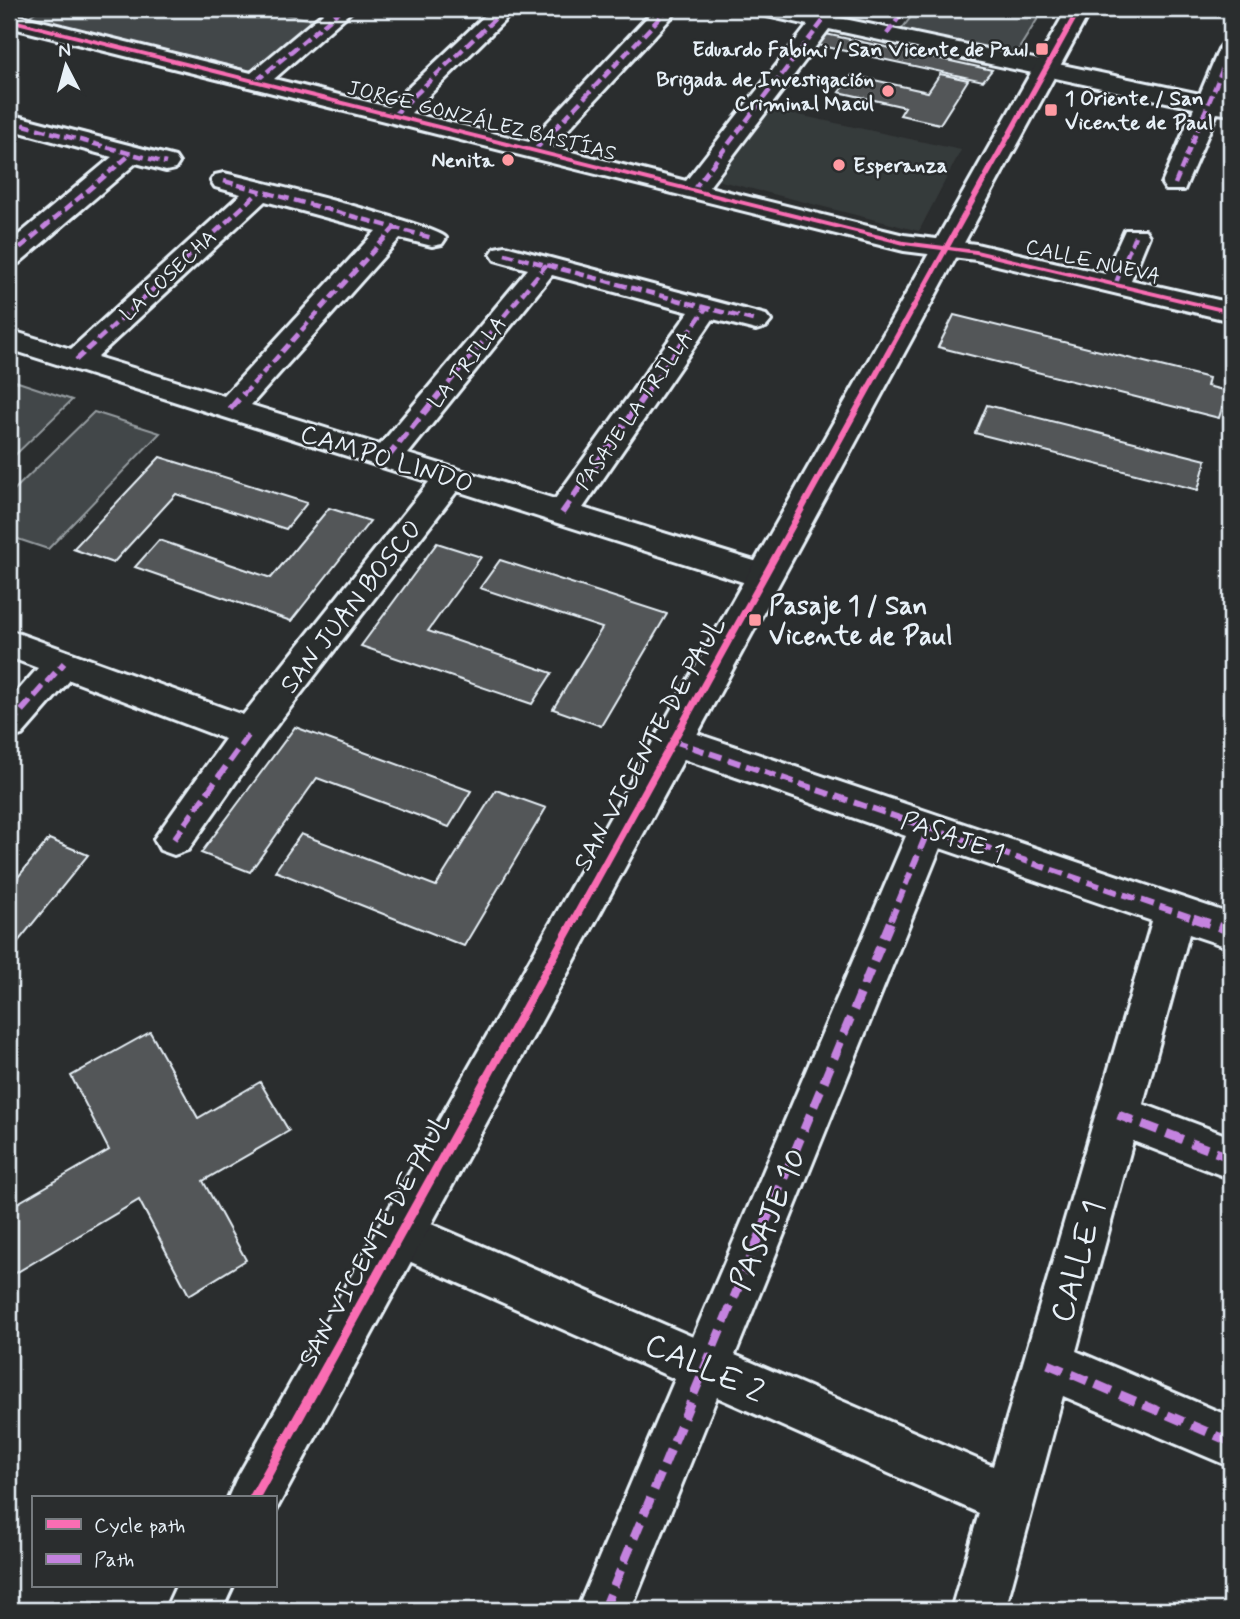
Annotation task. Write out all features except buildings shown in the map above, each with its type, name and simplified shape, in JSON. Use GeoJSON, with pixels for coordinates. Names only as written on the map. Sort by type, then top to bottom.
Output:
{"type":"FeatureCollection","features":[{"type":"Feature","properties":{"kind":"street"},"geometry":{"type":"LineString","coordinates":[[256,82],[342,9]]}},
{"type":"Feature","properties":{"kind":"street"},"geometry":{"type":"LineString","coordinates":[[393,116],[505,9]]}},
{"type":"Feature","properties":{"kind":"street"},"geometry":{"type":"LineString","coordinates":[[534,150],[668,9]]}},
{"type":"Feature","properties":{"kind":"street"},"geometry":{"type":"LineString","coordinates":[[766,9],[1220,105]]}},
{"type":"Feature","properties":{"kind":"street"},"geometry":{"type":"LineString","coordinates":[[887,34],[905,9]]}},
{"type":"Feature","properties":{"kind":"street","name":"SAN VICENTE DE PAUL"},"geometry":{"type":"LineString","coordinates":[[255,1496],[1079,9]]}},
{"type":"Feature","properties":{"kind":"street","name":"JORGE GONZÁLEZ BASTÍAS"},"geometry":{"type":"LineString","coordinates":[[9,20],[916,246],[947,249]]}},
{"type":"Feature","properties":{"kind":"street"},"geometry":{"type":"LineString","coordinates":[[693,190],[823,21]]}},
{"type":"Feature","properties":{"kind":"street"},"geometry":{"type":"LineString","coordinates":[[1175,184],[1220,105],[1231,50]]}},
{"type":"Feature","properties":{"kind":"street"},"geometry":{"type":"LineString","coordinates":[[9,121],[166,163]]}},
{"type":"Feature","properties":{"kind":"street"},"geometry":{"type":"LineString","coordinates":[[9,257],[131,154]]}},
{"type":"Feature","properties":{"kind":"street"},"geometry":{"type":"LineString","coordinates":[[224,181],[432,238]]}},
{"type":"Feature","properties":{"kind":"street","name":"LA COSECHA"},"geometry":{"type":"LineString","coordinates":[[76,360],[260,191]]}},
{"type":"Feature","properties":{"kind":"street"},"geometry":{"type":"LineString","coordinates":[[230,409],[395,228]]}},
{"type":"Feature","properties":{"kind":"street"},"geometry":{"type":"LineString","coordinates":[[1115,285],[1135,236]]}},
{"type":"Feature","properties":{"kind":"street","name":"CALLE NUEVA"},"geometry":{"type":"LineString","coordinates":[[947,249],[976,251],[1231,310]]}},
{"type":"Feature","properties":{"kind":"street"},"geometry":{"type":"LineString","coordinates":[[505,254],[757,321]]}},
{"type":"Feature","properties":{"kind":"street","name":"LA TRILLA"},"geometry":{"type":"LineString","coordinates":[[387,458],[546,265]]}},
{"type":"Feature","properties":{"kind":"street","name":"PASAJE LA TRILLA"},"geometry":{"type":"LineString","coordinates":[[562,513],[706,308]]}},
{"type":"Feature","properties":{"kind":"street","name":"CAMPO LINDO"},"geometry":{"type":"LineString","coordinates":[[9,339],[765,577]]}},
{"type":"Feature","properties":{"kind":"street","name":"SAN JUAN BOSCO"},"geometry":{"type":"LineString","coordinates":[[174,839],[250,733],[450,478]]}},
{"type":"Feature","properties":{"kind":"street"},"geometry":{"type":"LineString","coordinates":[[9,643],[250,733]]}},
{"type":"Feature","properties":{"kind":"street"},"geometry":{"type":"LineString","coordinates":[[9,725],[64,663]]}},
{"type":"Feature","properties":{"kind":"street","name":"PASAJE 1"},"geometry":{"type":"LineString","coordinates":[[674,741],[1231,931]]}},
{"type":"Feature","properties":{"kind":"street","name":"PASAJE 10"},"geometry":{"type":"LineString","coordinates":[[604,1610],[929,828]]}},
{"type":"Feature","properties":{"kind":"street","name":"CALLE 1"},"geometry":{"type":"LineString","coordinates":[[978,1610],[1175,912]]}},
{"type":"Feature","properties":{"kind":"street"},"geometry":{"type":"LineString","coordinates":[[1118,1115],[1231,1158]]}},
{"type":"Feature","properties":{"kind":"street","name":"CALLE 2"},"geometry":{"type":"LineString","coordinates":[[401,1234],[1010,1500]]}},
{"type":"Feature","properties":{"kind":"street"},"geometry":{"type":"LineString","coordinates":[[1048,1364],[1231,1442]]}},
{"type":"Feature","properties":{"kind":"street"},"geometry":{"type":"LineString","coordinates":[[192,1610],[205,1588]]}},
{"type":"Feature","properties":{"kind":"shaded area"},"geometry":{"type":"Polygon","coordinates":[[[40,9],[262,9],[316,21],[255,72],[28,17],[40,9]]]}},
{"type":"Feature","properties":{"kind":"shaded area"},"geometry":{"type":"Polygon","coordinates":[[[917,9],[1008,9],[1040,15],[1015,55],[901,30],[917,9]]]}},
{"type":"Feature","properties":{"kind":"shaded area","name":"Esperanza"},"geometry":{"type":"Polygon","coordinates":[[[766,108],[961,150],[919,231],[713,179],[766,108]]]}},
{"type":"Feature","properties":{"kind":"shaded area"},"geometry":{"type":"Polygon","coordinates":[[[9,379],[72,400],[9,461],[9,379]]]}},
{"type":"Feature","properties":{"kind":"shaded area"},"geometry":{"type":"Polygon","coordinates":[[[94,412],[160,433],[48,549],[9,536],[9,495],[94,412]]]}},
{"type":"Feature","properties":{"kind":"marked path"},"geometry":{"type":"LineString","coordinates":[[256,81],[342,9]]}},
{"type":"Feature","properties":{"kind":"marked path"},"geometry":{"type":"LineString","coordinates":[[393,116],[505,9]]}},
{"type":"Feature","properties":{"kind":"marked path"},"geometry":{"type":"LineString","coordinates":[[534,151],[668,9]]}},
{"type":"Feature","properties":{"kind":"marked path"},"geometry":{"type":"LineString","coordinates":[[887,34],[905,9]]}},
{"type":"Feature","properties":{"kind":"marked path"},"geometry":{"type":"LineString","coordinates":[[693,190],[823,21]]}},
{"type":"Feature","properties":{"kind":"marked path"},"geometry":{"type":"LineString","coordinates":[[1175,184],[1231,49]]}},
{"type":"Feature","properties":{"kind":"marked path"},"geometry":{"type":"LineString","coordinates":[[9,121],[166,163]]}},
{"type":"Feature","properties":{"kind":"marked path"},"geometry":{"type":"LineString","coordinates":[[9,257],[131,154]]}},
{"type":"Feature","properties":{"kind":"marked path"},"geometry":{"type":"LineString","coordinates":[[224,181],[432,238]]}},
{"type":"Feature","properties":{"kind":"marked path"},"geometry":{"type":"LineString","coordinates":[[76,360],[260,191]]}},
{"type":"Feature","properties":{"kind":"marked path"},"geometry":{"type":"LineString","coordinates":[[230,409],[395,227]]}},
{"type":"Feature","properties":{"kind":"marked path"},"geometry":{"type":"LineString","coordinates":[[1115,285],[1135,236]]}},
{"type":"Feature","properties":{"kind":"marked path"},"geometry":{"type":"LineString","coordinates":[[505,254],[756,321]]}},
{"type":"Feature","properties":{"kind":"marked path"},"geometry":{"type":"LineString","coordinates":[[387,458],[546,265]]}},
{"type":"Feature","properties":{"kind":"marked path"},"geometry":{"type":"LineString","coordinates":[[562,513],[706,308]]}},
{"type":"Feature","properties":{"kind":"marked path"},"geometry":{"type":"LineString","coordinates":[[9,725],[64,663]]}},
{"type":"Feature","properties":{"kind":"marked path"},"geometry":{"type":"LineString","coordinates":[[174,839],[250,733]]}},
{"type":"Feature","properties":{"kind":"marked path"},"geometry":{"type":"LineString","coordinates":[[674,741],[1231,931]]}},
{"type":"Feature","properties":{"kind":"marked path"},"geometry":{"type":"LineString","coordinates":[[604,1610],[929,828]]}},
{"type":"Feature","properties":{"kind":"marked path"},"geometry":{"type":"LineString","coordinates":[[1118,1115],[1231,1158]]}},
{"type":"Feature","properties":{"kind":"marked path"},"geometry":{"type":"LineString","coordinates":[[1048,1364],[1231,1442]]}},
{"type":"Feature","properties":{"kind":"cycle path"},"geometry":{"type":"LineString","coordinates":[[255,1496],[1079,9]]}},
{"type":"Feature","properties":{"kind":"cycle path"},"geometry":{"type":"LineString","coordinates":[[9,20],[904,243],[976,252],[1231,312]]}},
{"type":"Feature","properties":{"kind":"place","name":"Eduardo Fabini / San Vicente de Paul"},"geometry":{"type":"Point","coordinates":[1042,49]}},
{"type":"Feature","properties":{"kind":"place","name":"Brigada de Investigación Criminal Macul"},"geometry":{"type":"Point","coordinates":[888,91]}},
{"type":"Feature","properties":{"kind":"place","name":"1 Oriente / San Vicente de Paul"},"geometry":{"type":"Point","coordinates":[1051,110]}},
{"type":"Feature","properties":{"kind":"place","name":"Nenita"},"geometry":{"type":"Point","coordinates":[508,160]}},
{"type":"Feature","properties":{"kind":"place","name":"Esperanza"},"geometry":{"type":"Point","coordinates":[839,165]}},
{"type":"Feature","properties":{"kind":"place","name":"Pasaje 1 / San Vicente de Paul"},"geometry":{"type":"Point","coordinates":[755,620]}}]}
